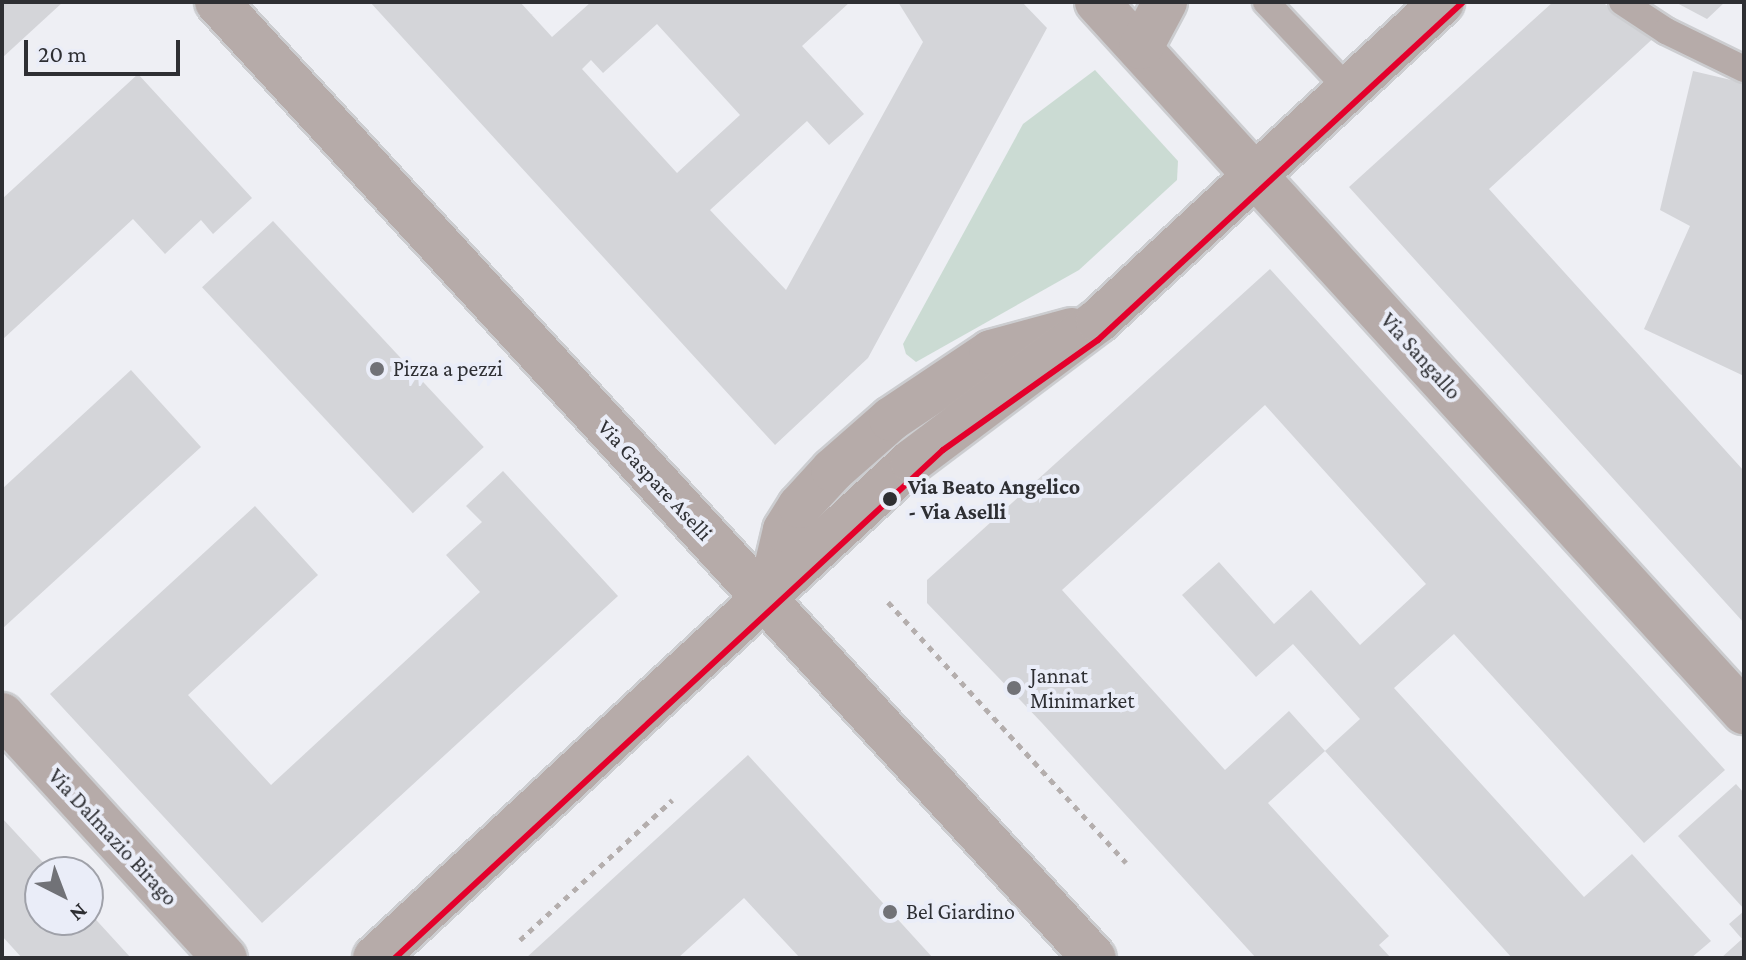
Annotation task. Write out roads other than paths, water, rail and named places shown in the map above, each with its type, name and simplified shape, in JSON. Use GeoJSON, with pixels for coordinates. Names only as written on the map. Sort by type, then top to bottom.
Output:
{"type":"FeatureCollection","features":[{"type":"Feature","properties":{"kind":"street","name":"Via Gaspare Aselli"},"geometry":{"type":"LineString","coordinates":[[217,2],[1094,958]]}},
{"type":"Feature","properties":{"kind":"street","name":"Via Sangallo"},"geometry":{"type":"LineString","coordinates":[[1097,2],[1744,712]]}},
{"type":"Feature","properties":{"kind":"street"},"geometry":{"type":"LineString","coordinates":[[1141,47],[1165,2]]}},
{"type":"Feature","properties":{"kind":"street"},"geometry":{"type":"LineString","coordinates":[[375,958],[912,461],[1098,321],[1442,2]]}},
{"type":"Feature","properties":{"kind":"street","name":"Via Dalmazio Birago"},"geometry":{"type":"LineString","coordinates":[[2,715],[225,958]]}},
{"type":"Feature","properties":{"kind":"lane"},"geometry":{"type":"LineString","coordinates":[[1266,2],[1348,89]]}},
{"type":"Feature","properties":{"kind":"lane"},"geometry":{"type":"LineString","coordinates":[[1622,2],[1666,31],[1744,69]]}},
{"type":"Feature","properties":{"kind":"place","name":"Pizza a pezzi"},"geometry":{"type":"Point","coordinates":[377,369]}},
{"type":"Feature","properties":{"kind":"place","name":"Via Beato Angelico - Via Aselli"},"geometry":{"type":"Point","coordinates":[890,499]}},
{"type":"Feature","properties":{"kind":"place","name":"Jannat Minimarket"},"geometry":{"type":"Point","coordinates":[1014,688]}},
{"type":"Feature","properties":{"kind":"place","name":"Bel Giardino"},"geometry":{"type":"Point","coordinates":[890,912]}}]}
